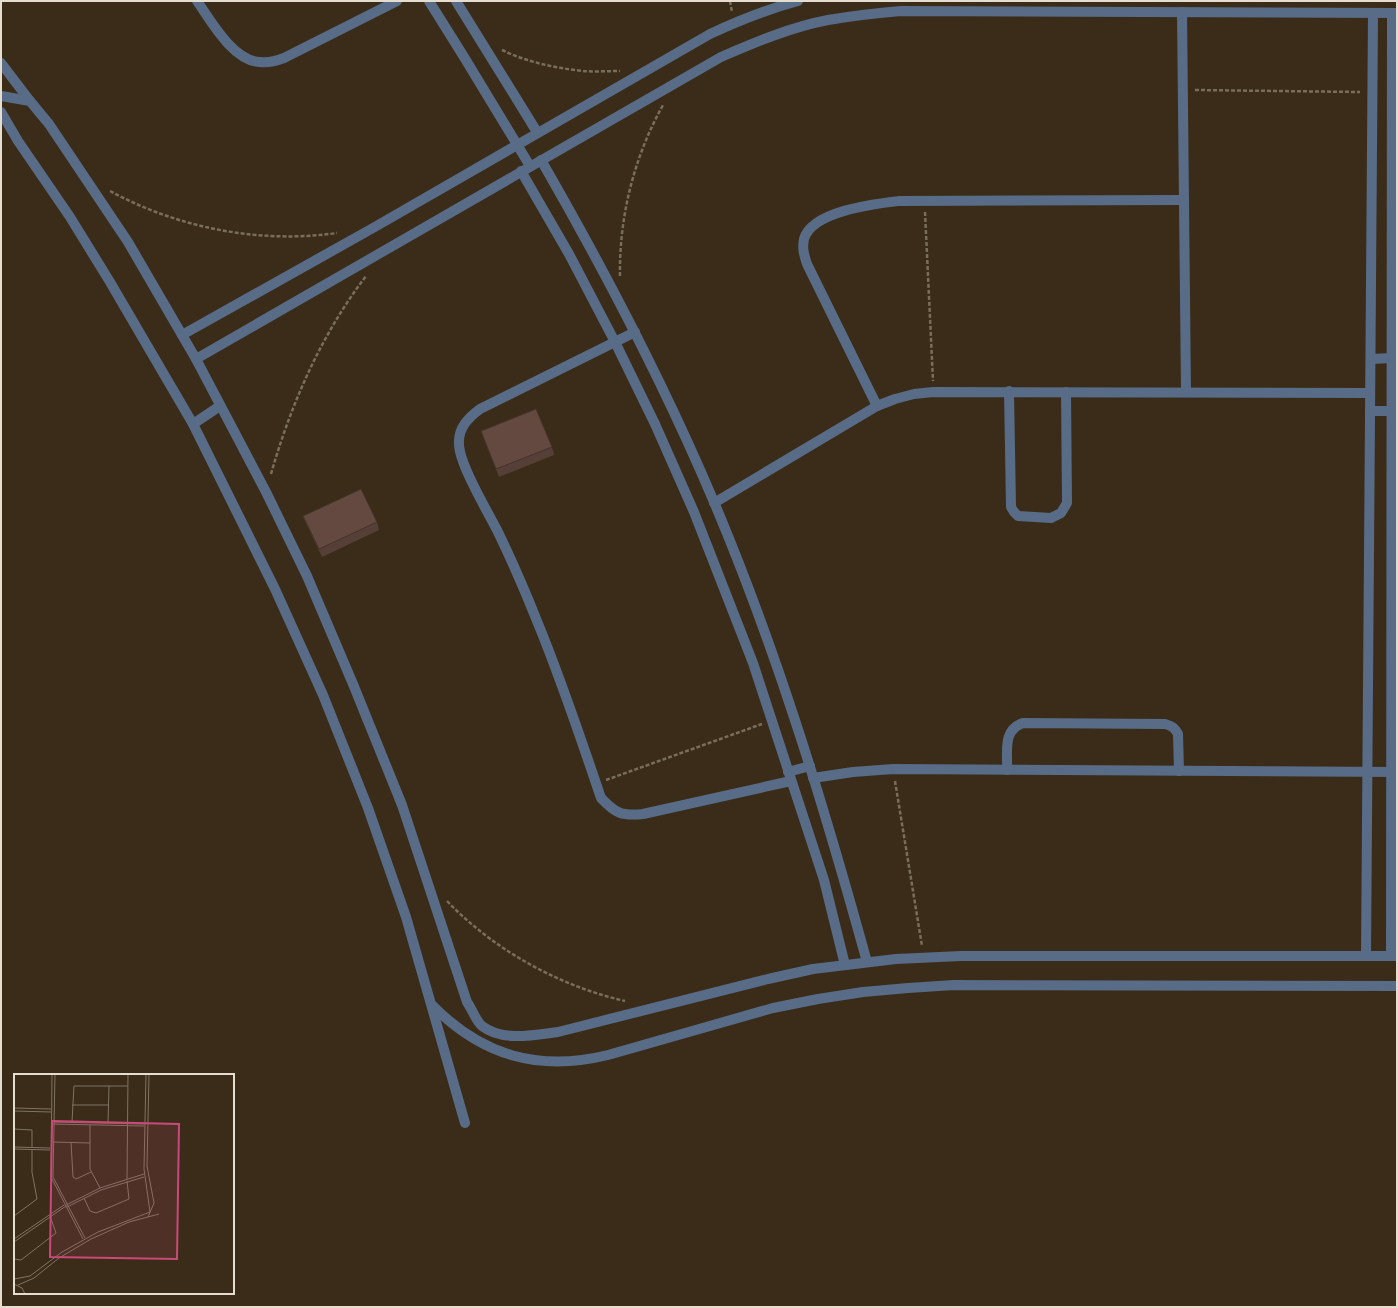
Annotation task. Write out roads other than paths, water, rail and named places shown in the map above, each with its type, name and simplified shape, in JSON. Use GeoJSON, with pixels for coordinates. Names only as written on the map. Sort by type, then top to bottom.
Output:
{"type":"FeatureCollection","features":[{"type":"Feature","properties":{"kind":"street"},"geometry":{"type":"LineString","coordinates":[[197,1],[232,48],[244,58],[258,62],[271,62],[284,58],[397,1]]}},
{"type":"Feature","properties":{"kind":"street"},"geometry":{"type":"LineString","coordinates":[[429,1],[517,144],[526,169],[615,342],[655,424],[694,512],[753,663],[789,777],[824,880],[844,964]]}},
{"type":"Feature","properties":{"kind":"street"},"geometry":{"type":"LineString","coordinates":[[456,1],[537,132]]}},
{"type":"Feature","properties":{"kind":"street"},"geometry":{"type":"LineString","coordinates":[[182,335],[366,232],[537,132],[710,34],[734,23],[798,1]]}},
{"type":"Feature","properties":{"kind":"street"},"geometry":{"type":"LineString","coordinates":[[1,63],[49,124],[128,242],[196,359],[266,492],[307,576],[402,805],[467,1002],[481,1025],[496,1034],[525,1036],[558,1032],[813,969],[844,964],[924,957],[1394,956],[1394,577],[1392,358],[1395,201],[1395,13],[901,11],[864,14],[827,20],[805,26],[755,42],[721,57],[196,359]]}},
{"type":"Feature","properties":{"kind":"street"},"geometry":{"type":"LineString","coordinates":[[1182,12],[1186,392]]}},
{"type":"Feature","properties":{"kind":"street"},"geometry":{"type":"LineString","coordinates":[[1366,956],[1373,13]]}},
{"type":"Feature","properties":{"kind":"street"},"geometry":{"type":"LineString","coordinates":[[1,96],[30,101]]}},
{"type":"Feature","properties":{"kind":"street"},"geometry":{"type":"LineString","coordinates":[[1,112],[18,141],[106,275],[193,424],[275,589],[326,702],[368,808],[406,917],[465,1123]]}},
{"type":"Feature","properties":{"kind":"street"},"geometry":{"type":"LineString","coordinates":[[541,160],[589,243],[635,332],[676,415],[714,503],[755,606],[783,683],[844,878],[867,962]]}},
{"type":"Feature","properties":{"kind":"street"},"geometry":{"type":"LineString","coordinates":[[877,406],[807,264],[803,251],[805,238],[812,227],[823,219],[848,210],[873,204],[899,201],[1184,200]]}},
{"type":"Feature","properties":{"kind":"street"},"geometry":{"type":"LineString","coordinates":[[635,332],[480,409],[467,420],[460,431],[458,444],[464,465],[499,533],[537,621],[568,701],[601,798],[612,810],[627,816],[643,814],[789,777],[810,766]]}},
{"type":"Feature","properties":{"kind":"street"},"geometry":{"type":"LineString","coordinates":[[1370,359],[1392,358]]}},
{"type":"Feature","properties":{"kind":"street"},"geometry":{"type":"LineString","coordinates":[[714,503],[877,406],[914,394],[934,392],[1370,393]]}},
{"type":"Feature","properties":{"kind":"street"},"geometry":{"type":"LineString","coordinates":[[1010,392],[1010,507],[1018,516],[1051,518],[1061,513],[1067,503],[1066,392]]}},
{"type":"Feature","properties":{"kind":"street"},"geometry":{"type":"LineString","coordinates":[[193,424],[220,406]]}},
{"type":"Feature","properties":{"kind":"street"},"geometry":{"type":"LineString","coordinates":[[1370,411],[1392,411]]}},
{"type":"Feature","properties":{"kind":"street"},"geometry":{"type":"LineString","coordinates":[[1007,770],[1008,738],[1010,732],[1018,725],[1031,723],[1165,724],[1175,729],[1178,734],[1179,771]]}},
{"type":"Feature","properties":{"kind":"street"},"geometry":{"type":"LineString","coordinates":[[813,778],[853,772],[893,769],[1394,772]]}},
{"type":"Feature","properties":{"kind":"street"},"geometry":{"type":"LineString","coordinates":[[431,1004],[460,1030],[477,1041],[495,1049],[514,1056],[533,1060],[571,1062],[608,1055],[773,1008],[825,998],[908,988],[954,985],[1397,986]]}}]}
